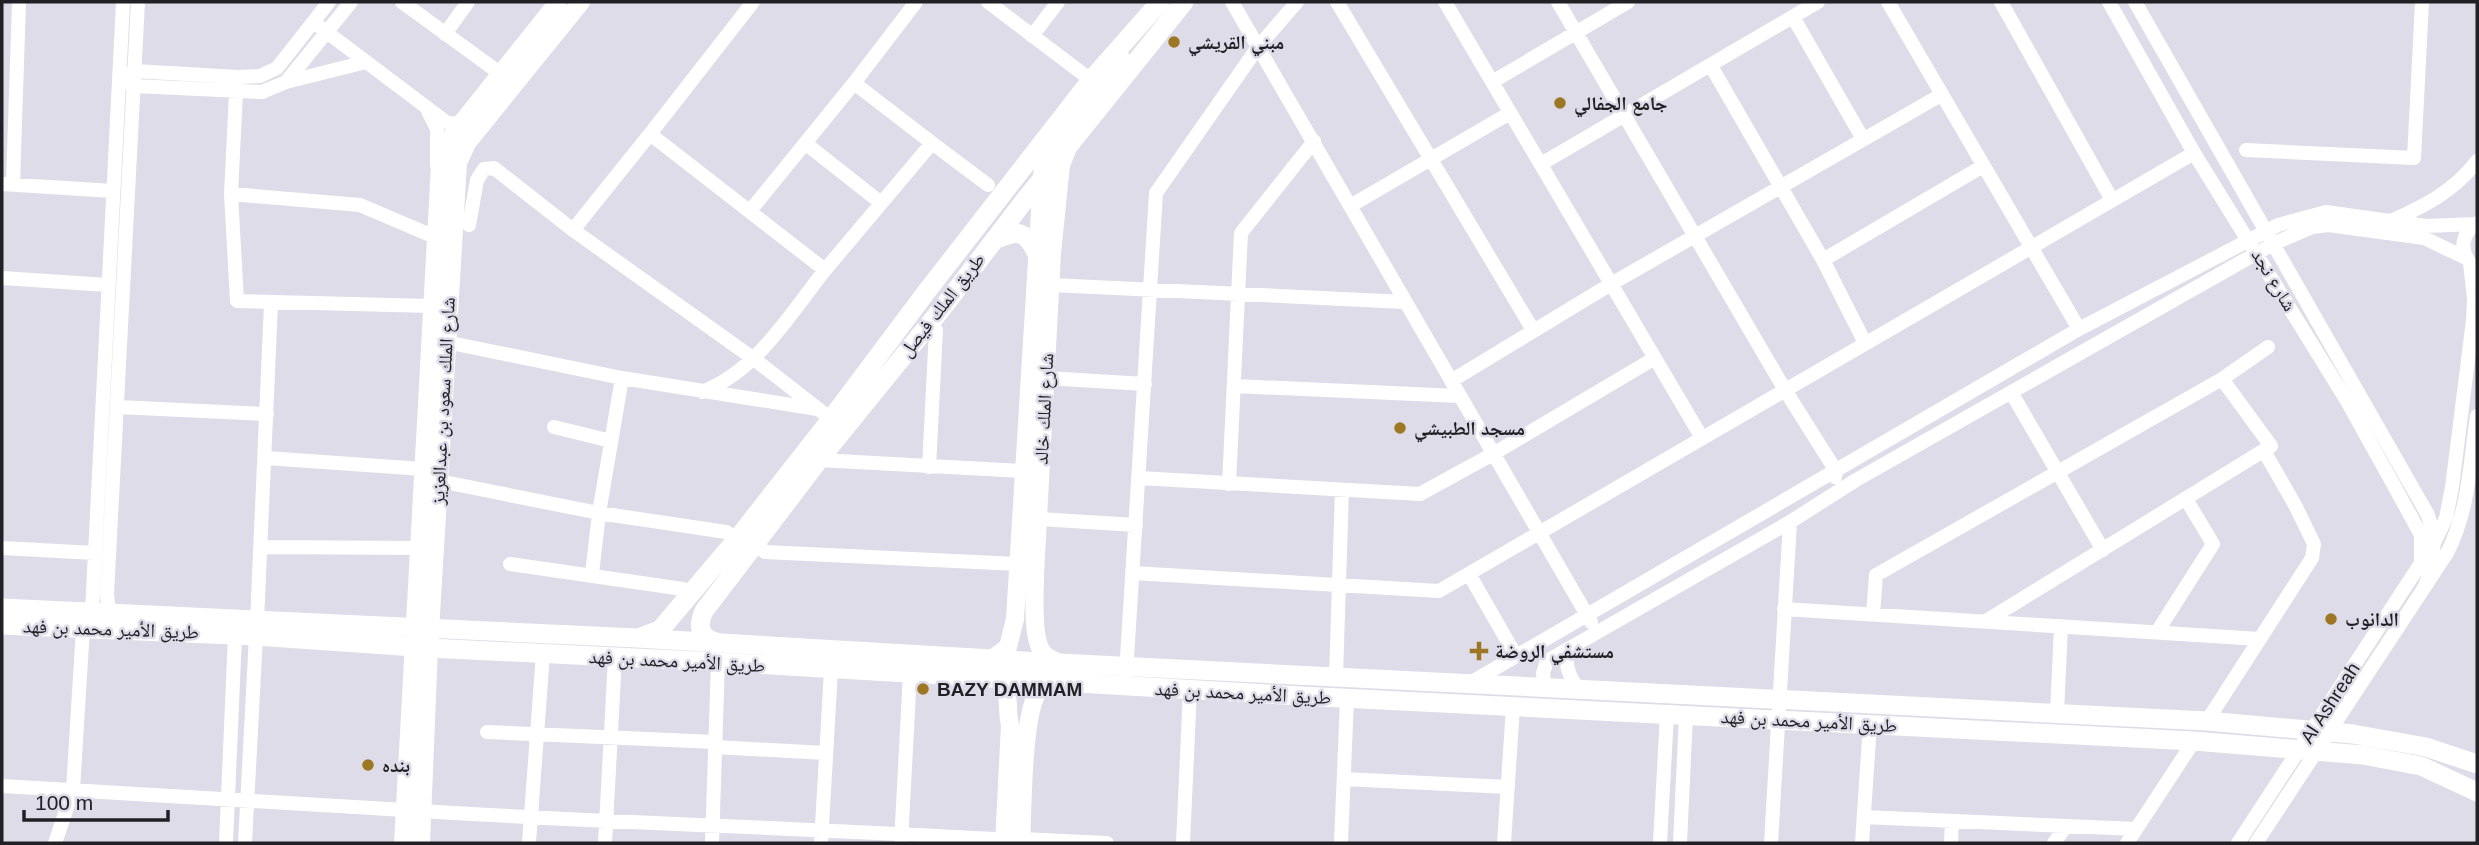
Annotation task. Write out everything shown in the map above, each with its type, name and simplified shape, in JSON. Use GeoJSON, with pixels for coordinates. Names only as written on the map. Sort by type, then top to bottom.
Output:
{"type":"FeatureCollection","features":[{"type":"Feature","properties":{"kind":"highway","name":"طريق الملك فيصل"},"geometry":{"type":"LineString","coordinates":[[704,611],[825,414],[876,362],[927,291],[1091,80],[1160,2]]}},
{"type":"Feature","properties":{"kind":"highway","name":"طريق الملك فيصل"},"geometry":{"type":"LineString","coordinates":[[637,638],[660,629],[686,593],[745,541],[819,460],[994,240],[1030,208],[1041,180],[1184,2]]}},
{"type":"Feature","properties":{"kind":"highway"},"geometry":{"type":"LineString","coordinates":[[876,362],[938,291],[1002,210],[1011,204],[1030,208]]}},
{"type":"Feature","properties":{"kind":"highway"},"geometry":{"type":"LineString","coordinates":[[994,240],[1011,233],[1020,233],[1027,237],[1036,252]]}},
{"type":"Feature","properties":{"kind":"highway"},"geometry":{"type":"LineString","coordinates":[[686,593],[687,606],[691,612],[704,611]]}},
{"type":"Feature","properties":{"kind":"highway","name":"طريق الأمير محمد بن فهد"},"geometry":{"type":"LineString","coordinates":[[2,608],[235,635],[256,628]]}},
{"type":"Feature","properties":{"kind":"highway"},"geometry":{"type":"LineString","coordinates":[[704,611],[699,625],[702,635],[721,653]]}},
{"type":"Feature","properties":{"kind":"highway","name":"طريق الأمير محمد بن فهد"},"geometry":{"type":"LineString","coordinates":[[2,625],[95,618],[422,638],[637,638],[831,670],[910,673],[992,669]]}},
{"type":"Feature","properties":{"kind":"highway","name":"طريق الأمير محمد بن فهد"},"geometry":{"type":"LineString","coordinates":[[422,638],[542,653],[615,658],[721,653],[1057,672],[1126,665],[2207,721],[2322,731],[2426,747],[2477,764]]}},
{"type":"Feature","properties":{"kind":"highway","name":"طريق الأمير محمد بن فهد"},"geometry":{"type":"LineString","coordinates":[[1057,672],[1125,686],[2194,741],[2309,750],[2363,755],[2421,766],[2477,792]]}},
{"type":"Feature","properties":{"kind":"main road","name":"شارع الملك سعود بن عبدالعزيز"},"geometry":{"type":"LineString","coordinates":[[422,638],[419,548],[437,179],[440,165],[447,144],[501,74],[570,5]]}},
{"type":"Feature","properties":{"kind":"main road","name":"شارع الملك سعود بن عبدالعزيز"},"geometry":{"type":"LineString","coordinates":[[403,843],[413,811],[422,638],[439,481],[458,163],[467,143],[570,5]]}},
{"type":"Feature","properties":{"kind":"main road"},"geometry":{"type":"LineString","coordinates":[[1041,180],[1043,163],[1050,150],[1124,55],[1145,21]]}},
{"type":"Feature","properties":{"kind":"main road","name":"شارع الملك خالد"},"geometry":{"type":"LineString","coordinates":[[1057,672],[1041,650],[1035,622],[1051,278],[1060,175],[1068,146]]}},
{"type":"Feature","properties":{"kind":"main road"},"geometry":{"type":"LineString","coordinates":[[1030,208],[1047,217],[1051,278]]}},
{"type":"Feature","properties":{"kind":"main road","name":"شارع الملك خالد"},"geometry":{"type":"LineString","coordinates":[[992,669],[1008,647],[1015,619],[1036,252],[1030,208]]}},
{"type":"Feature","properties":{"kind":"main road"},"geometry":{"type":"LineString","coordinates":[[429,364],[434,414],[430,472],[432,479],[439,481]]}},
{"type":"Feature","properties":{"kind":"main road"},"geometry":{"type":"LineString","coordinates":[[1015,619],[1017,631],[1024,635],[1033,631],[1035,622]]}},
{"type":"Feature","properties":{"kind":"main road"},"geometry":{"type":"LineString","coordinates":[[992,669],[1007,690],[1015,842]]}},
{"type":"Feature","properties":{"kind":"main road"},"geometry":{"type":"LineString","coordinates":[[1015,842],[1032,705],[1039,689],[1057,672]]}},
{"type":"Feature","properties":{"kind":"main road"},"geometry":{"type":"LineString","coordinates":[[1010,725],[1012,711],[1021,707],[1027,712],[1028,725]]}},
{"type":"Feature","properties":{"kind":"main road","name":"شارع الملك سعود بن عبدالعزيز"},"geometry":{"type":"LineString","coordinates":[[413,811],[421,843]]}},
{"type":"Feature","properties":{"kind":"street"},"geometry":{"type":"LineString","coordinates":[[19,2],[7,184],[113,191]]}},
{"type":"Feature","properties":{"kind":"street"},"geometry":{"type":"LineString","coordinates":[[55,843],[73,790],[95,618],[95,553],[123,2]]}},
{"type":"Feature","properties":{"kind":"street"},"geometry":{"type":"LineString","coordinates":[[95,618],[107,594],[138,2]]}},
{"type":"Feature","properties":{"kind":"street"},"geometry":{"type":"LineString","coordinates":[[119,78],[260,76],[277,68],[329,2]]}},
{"type":"Feature","properties":{"kind":"street"},"geometry":{"type":"LineString","coordinates":[[286,82],[351,2]]}},
{"type":"Feature","properties":{"kind":"street"},"geometry":{"type":"LineString","coordinates":[[402,2],[501,74]]}},
{"type":"Feature","properties":{"kind":"street"},"geometry":{"type":"LineString","coordinates":[[445,34],[468,2]]}},
{"type":"Feature","properties":{"kind":"street"},"geometry":{"type":"LineString","coordinates":[[573,230],[754,2]]}},
{"type":"Feature","properties":{"kind":"street"},"geometry":{"type":"LineString","coordinates":[[750,211],[916,2]]}},
{"type":"Feature","properties":{"kind":"street"},"geometry":{"type":"LineString","coordinates":[[988,2],[1091,80]]}},
{"type":"Feature","properties":{"kind":"street"},"geometry":{"type":"LineString","coordinates":[[1032,36],[1058,2]]}},
{"type":"Feature","properties":{"kind":"street"},"geometry":{"type":"LineString","coordinates":[[1232,2],[1597,632]]}},
{"type":"Feature","properties":{"kind":"street"},"geometry":{"type":"LineString","coordinates":[[1125,686],[1156,193],[1258,47],[1297,2]]}},
{"type":"Feature","properties":{"kind":"street"},"geometry":{"type":"LineString","coordinates":[[1337,2],[1533,330]]}},
{"type":"Feature","properties":{"kind":"street"},"geometry":{"type":"LineString","coordinates":[[1445,2],[1702,439]]}},
{"type":"Feature","properties":{"kind":"street"},"geometry":{"type":"LineString","coordinates":[[1558,2],[1694,237],[1836,471],[1833,495]]}},
{"type":"Feature","properties":{"kind":"street"},"geometry":{"type":"LineString","coordinates":[[1492,82],[1628,2]]}},
{"type":"Feature","properties":{"kind":"street"},"geometry":{"type":"LineString","coordinates":[[1541,164],[1818,2]]}},
{"type":"Feature","properties":{"kind":"street"},"geometry":{"type":"LineString","coordinates":[[1888,2],[2079,329]]}},
{"type":"Feature","properties":{"kind":"street"},"geometry":{"type":"LineString","coordinates":[[2001,2],[2112,200]]}},
{"type":"Feature","properties":{"kind":"street","name":"شارع نجد"},"geometry":{"type":"LineString","coordinates":[[2109,2],[2194,153],[2347,401],[2416,525],[2423,545],[2421,563]]}},
{"type":"Feature","properties":{"kind":"street","name":"شارع نجد"},"geometry":{"type":"LineString","coordinates":[[2135,2],[2428,515],[2434,543]]}},
{"type":"Feature","properties":{"kind":"street"},"geometry":{"type":"LineString","coordinates":[[2246,150],[2414,158],[2422,2]]}},
{"type":"Feature","properties":{"kind":"street"},"geometry":{"type":"LineString","coordinates":[[1793,17],[1863,139]]}},
{"type":"Feature","properties":{"kind":"street"},"geometry":{"type":"LineString","coordinates":[[313,22],[427,110],[451,123],[465,119]]}},
{"type":"Feature","properties":{"kind":"street"},"geometry":{"type":"LineString","coordinates":[[135,78],[236,92],[262,92],[286,82],[366,62]]}},
{"type":"Feature","properties":{"kind":"street"},"geometry":{"type":"LineString","coordinates":[[1712,66],[1823,260],[1865,343]]}},
{"type":"Feature","properties":{"kind":"street"},"geometry":{"type":"LineString","coordinates":[[854,83],[988,185]]}},
{"type":"Feature","properties":{"kind":"street"},"geometry":{"type":"LineString","coordinates":[[236,92],[231,194],[237,302],[431,306]]}},
{"type":"Feature","properties":{"kind":"street"},"geometry":{"type":"LineString","coordinates":[[1451,381],[1611,284],[1941,95]]}},
{"type":"Feature","properties":{"kind":"street"},"geometry":{"type":"LineString","coordinates":[[427,110],[437,129],[437,179]]}},
{"type":"Feature","properties":{"kind":"street"},"geometry":{"type":"LineString","coordinates":[[1350,206],[1510,113]]}},
{"type":"Feature","properties":{"kind":"street"},"geometry":{"type":"LineString","coordinates":[[650,134],[825,270]]}},
{"type":"Feature","properties":{"kind":"street"},"geometry":{"type":"LineString","coordinates":[[1229,484],[1241,233],[1314,141]]}},
{"type":"Feature","properties":{"kind":"street"},"geometry":{"type":"LineString","coordinates":[[805,143],[881,203]]}},
{"type":"Feature","properties":{"kind":"street"},"geometry":{"type":"LineString","coordinates":[[702,392],[728,380],[754,359],[932,143]]}},
{"type":"Feature","properties":{"kind":"street"},"geometry":{"type":"LineString","coordinates":[[1133,573],[1439,591],[2194,153]]}},
{"type":"Feature","properties":{"kind":"street"},"geometry":{"type":"LineString","coordinates":[[2391,221],[2446,193],[2477,162]]}},
{"type":"Feature","properties":{"kind":"street"},"geometry":{"type":"LineString","coordinates":[[1823,260],[1983,166]]}},
{"type":"Feature","properties":{"kind":"street"},"geometry":{"type":"LineString","coordinates":[[468,225],[477,180],[484,169],[494,168],[573,230],[754,359],[825,414]]}},
{"type":"Feature","properties":{"kind":"street"},"geometry":{"type":"LineString","coordinates":[[231,194],[360,205],[435,237]]}},
{"type":"Feature","properties":{"kind":"street"},"geometry":{"type":"LineString","coordinates":[[1544,686],[1543,673],[1547,661],[2011,392],[2258,253],[2278,225],[2326,212],[2426,226],[2476,224]]}},
{"type":"Feature","properties":{"kind":"street"},"geometry":{"type":"LineString","coordinates":[[2425,586],[2433,560],[2434,543],[2446,518],[2452,487],[2474,299],[2471,263],[2463,250],[2465,235],[2476,224]]}},
{"type":"Feature","properties":{"kind":"street"},"geometry":{"type":"LineString","coordinates":[[1470,683],[2079,329],[2249,240],[2328,225],[2424,238],[2471,263]]}},
{"type":"Feature","properties":{"kind":"street"},"geometry":{"type":"LineString","coordinates":[[2,278],[108,285]]}},
{"type":"Feature","properties":{"kind":"street"},"geometry":{"type":"LineString","coordinates":[[1051,278],[1151,288],[1405,302]]}},
{"type":"Feature","properties":{"kind":"street"},"geometry":{"type":"LineString","coordinates":[[246,843],[266,458],[271,304]]}},
{"type":"Feature","properties":{"kind":"street"},"geometry":{"type":"LineString","coordinates":[[929,324],[936,330],[929,467]]}},
{"type":"Feature","properties":{"kind":"street"},"geometry":{"type":"LineString","coordinates":[[446,342],[622,378],[825,414]]}},
{"type":"Feature","properties":{"kind":"street"},"geometry":{"type":"LineString","coordinates":[[1873,614],[1876,575],[2222,379],[2268,346]]}},
{"type":"Feature","properties":{"kind":"street"},"geometry":{"type":"LineString","coordinates":[[1139,478],[1420,494],[1655,358]]}},
{"type":"Feature","properties":{"kind":"street"},"geometry":{"type":"LineString","coordinates":[[592,574],[599,513],[622,378]]}},
{"type":"Feature","properties":{"kind":"street"},"geometry":{"type":"LineString","coordinates":[[1046,378],[1145,384]]}},
{"type":"Feature","properties":{"kind":"street"},"geometry":{"type":"LineString","coordinates":[[1986,621],[2271,446],[2222,379]]}},
{"type":"Feature","properties":{"kind":"street"},"geometry":{"type":"LineString","coordinates":[[1234,386],[1459,396]]}},
{"type":"Feature","properties":{"kind":"street"},"geometry":{"type":"LineString","coordinates":[[2011,392],[2103,550]]}},
{"type":"Feature","properties":{"kind":"street"},"geometry":{"type":"LineString","coordinates":[[117,407],[267,414]]}},
{"type":"Feature","properties":{"kind":"street"},"geometry":{"type":"LineString","coordinates":[[2322,731],[2425,586],[2457,534],[2477,416]]}},
{"type":"Feature","properties":{"kind":"street"},"geometry":{"type":"LineString","coordinates":[[554,428],[611,441]]}},
{"type":"Feature","properties":{"kind":"street"},"geometry":{"type":"LineString","coordinates":[[2207,721],[2312,558],[2314,544],[2264,451]]}},
{"type":"Feature","properties":{"kind":"street"},"geometry":{"type":"LineString","coordinates":[[266,458],[423,469]]}},
{"type":"Feature","properties":{"kind":"street"},"geometry":{"type":"LineString","coordinates":[[819,460],[1024,471]]}},
{"type":"Feature","properties":{"kind":"street"},"geometry":{"type":"LineString","coordinates":[[439,481],[599,513],[726,532],[765,552],[1019,564]]}},
{"type":"Feature","properties":{"kind":"street"},"geometry":{"type":"LineString","coordinates":[[2416,494],[2428,503],[2438,503],[2449,495],[2452,487]]}},
{"type":"Feature","properties":{"kind":"street"},"geometry":{"type":"LineString","coordinates":[[1336,676],[1342,490]]}},
{"type":"Feature","properties":{"kind":"street"},"geometry":{"type":"LineString","coordinates":[[2157,632],[2213,544],[2186,499]]}},
{"type":"Feature","properties":{"kind":"street"},"geometry":{"type":"LineString","coordinates":[[1039,519],[1136,525]]}},
{"type":"Feature","properties":{"kind":"street"},"geometry":{"type":"LineString","coordinates":[[1771,843],[1790,522]]}},
{"type":"Feature","properties":{"kind":"street","name":"Al Ashreah"},"geometry":{"type":"LineString","coordinates":[[2238,843],[2322,731],[2434,543]]}},
{"type":"Feature","properties":{"kind":"street"},"geometry":{"type":"LineString","coordinates":[[261,547],[419,548]]}},
{"type":"Feature","properties":{"kind":"street"},"geometry":{"type":"LineString","coordinates":[[2,548],[95,553]]}},
{"type":"Feature","properties":{"kind":"street"},"geometry":{"type":"LineString","coordinates":[[510,564],[592,574],[686,593]]}},
{"type":"Feature","properties":{"kind":"street"},"geometry":{"type":"LineString","coordinates":[[1469,574],[1516,656]]}},
{"type":"Feature","properties":{"kind":"street"},"geometry":{"type":"LineString","coordinates":[[1784,609],[2260,639]]}},
{"type":"Feature","properties":{"kind":"street"},"geometry":{"type":"LineString","coordinates":[[2057,713],[2061,626]]}},
{"type":"Feature","properties":{"kind":"street"},"geometry":{"type":"LineString","coordinates":[[226,843],[235,635]]}},
{"type":"Feature","properties":{"kind":"street"},"geometry":{"type":"LineString","coordinates":[[1566,650],[1566,666],[1570,678],[1578,688]]}},
{"type":"Feature","properties":{"kind":"street"},"geometry":{"type":"LineString","coordinates":[[530,843],[542,653]]}},
{"type":"Feature","properties":{"kind":"street"},"geometry":{"type":"LineString","coordinates":[[712,843],[721,653]]}},
{"type":"Feature","properties":{"kind":"street"},"geometry":{"type":"LineString","coordinates":[[605,843],[615,658]]}},
{"type":"Feature","properties":{"kind":"street"},"geometry":{"type":"LineString","coordinates":[[822,837],[831,670]]}},
{"type":"Feature","properties":{"kind":"street"},"geometry":{"type":"LineString","coordinates":[[901,838],[910,673]]}},
{"type":"Feature","properties":{"kind":"street"},"geometry":{"type":"LineString","coordinates":[[1183,843],[1190,690]]}},
{"type":"Feature","properties":{"kind":"street"},"geometry":{"type":"LineString","coordinates":[[1341,843],[1348,699]]}},
{"type":"Feature","properties":{"kind":"street"},"geometry":{"type":"LineString","coordinates":[[1504,843],[1513,707]]}},
{"type":"Feature","properties":{"kind":"street"},"geometry":{"type":"LineString","coordinates":[[1660,843],[1676,714]]}},
{"type":"Feature","properties":{"kind":"street"},"geometry":{"type":"LineString","coordinates":[[1676,714],[1680,843]]}},
{"type":"Feature","properties":{"kind":"street"},"geometry":{"type":"LineString","coordinates":[[1862,843],[1870,724]]}},
{"type":"Feature","properties":{"kind":"street"},"geometry":{"type":"LineString","coordinates":[[487,732],[610,737],[826,753]]}},
{"type":"Feature","properties":{"kind":"street"},"geometry":{"type":"LineString","coordinates":[[2127,843],[2194,741]]}},
{"type":"Feature","properties":{"kind":"street"},"geometry":{"type":"LineString","coordinates":[[2256,843],[2309,750]]}},
{"type":"Feature","properties":{"kind":"street"},"geometry":{"type":"LineString","coordinates":[[1344,779],[1508,787]]}},
{"type":"Feature","properties":{"kind":"street"},"geometry":{"type":"LineString","coordinates":[[2,786],[531,818],[713,825],[822,837],[994,839],[999,843]]}},
{"type":"Feature","properties":{"kind":"street"},"geometry":{"type":"LineString","coordinates":[[1864,817],[2136,829]]}},
{"type":"Feature","properties":{"kind":"street"},"geometry":{"type":"LineString","coordinates":[[1951,843],[1952,821]]}},
{"type":"Feature","properties":{"kind":"street"},"geometry":{"type":"LineString","coordinates":[[2054,843],[2066,826]]}},
{"type":"Feature","properties":{"kind":"street"},"geometry":{"type":"LineString","coordinates":[[1015,842],[1107,843]]}},
{"type":"Feature","properties":{"kind":"place","name":"مبني القريشي"},"geometry":{"type":"Point","coordinates":[1174,42]}},
{"type":"Feature","properties":{"kind":"place","name":"جامع الجفالي"},"geometry":{"type":"Point","coordinates":[1560,103]}},
{"type":"Feature","properties":{"kind":"place","name":"مسجد الطبيشي"},"geometry":{"type":"Point","coordinates":[1400,428]}},
{"type":"Feature","properties":{"kind":"place","name":"الدانوب"},"geometry":{"type":"Point","coordinates":[2331,619]}},
{"type":"Feature","properties":{"kind":"place","name":"مستشفي الروضة"},"geometry":{"type":"Point","coordinates":[1479,651]}},
{"type":"Feature","properties":{"kind":"place","name":"BAZY DAMMAM"},"geometry":{"type":"Point","coordinates":[923,689]}},
{"type":"Feature","properties":{"kind":"place","name":"بنده"},"geometry":{"type":"Point","coordinates":[368,765]}}]}
